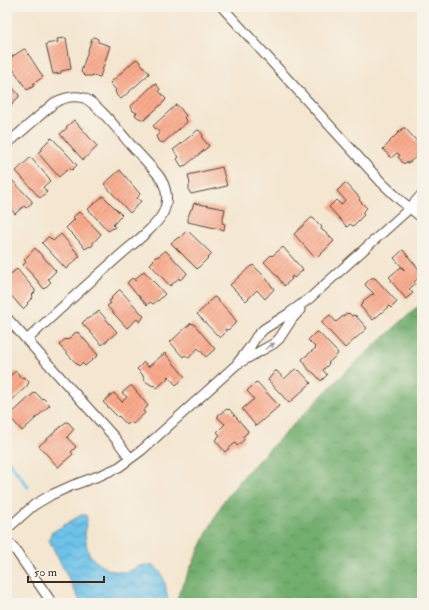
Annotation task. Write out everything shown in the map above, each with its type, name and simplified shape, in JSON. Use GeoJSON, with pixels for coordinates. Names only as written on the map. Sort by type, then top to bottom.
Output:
{"type":"FeatureCollection","features":[{"type":"Feature","properties":{"kind":"street"},"geometry":{"type":"LineString","coordinates":[[222,7],[382,183],[422,218]]}},
{"type":"Feature","properties":{"kind":"street"},"geometry":{"type":"LineString","coordinates":[[7,144],[60,99],[68,97],[82,98],[96,106],[112,123],[154,170],[164,183],[167,193],[167,203],[164,210],[150,229],[26,340]]}},
{"type":"Feature","properties":{"kind":"street"},"geometry":{"type":"LineString","coordinates":[[7,529],[34,505],[51,495],[119,467],[142,450],[236,365],[264,329],[310,298],[410,208],[422,194]]}},
{"type":"Feature","properties":{"kind":"street"},"geometry":{"type":"LineString","coordinates":[[236,365],[279,339],[292,319],[310,298]]}},
{"type":"Feature","properties":{"kind":"street"},"geometry":{"type":"LineString","coordinates":[[7,318],[115,438],[130,458]]}},
{"type":"Feature","properties":{"kind":"street"},"geometry":{"type":"LineString","coordinates":[[7,541],[14,548],[52,603]]}},
{"type":"Feature","properties":{"kind":"green space"},"geometry":{"type":"Polygon","coordinates":[[[422,303],[422,588],[416,603],[176,603],[180,590],[223,502],[247,472],[341,376],[422,303]]]}},
{"type":"Feature","properties":{"kind":"water"},"geometry":{"type":"Polygon","coordinates":[[[81,515],[86,515],[86,543],[88,551],[94,560],[105,568],[119,572],[126,572],[140,566],[148,565],[154,567],[159,570],[165,582],[168,603],[81,603],[49,540],[51,533],[81,515]]]}},
{"type":"Feature","properties":{"kind":"building"},"geometry":{"type":"Polygon","coordinates":[[[94,37],[98,39],[98,42],[110,46],[100,77],[92,75],[85,76],[81,72],[92,38],[94,37]]]}},
{"type":"Feature","properties":{"kind":"building"},"geometry":{"type":"Polygon","coordinates":[[[66,38],[71,69],[53,74],[46,44],[58,42],[57,39],[66,38]]]}},
{"type":"Feature","properties":{"kind":"building"},"geometry":{"type":"Polygon","coordinates":[[[24,49],[43,77],[33,84],[34,86],[27,90],[7,60],[24,49]]]}},
{"type":"Feature","properties":{"kind":"building"},"geometry":{"type":"Polygon","coordinates":[[[137,59],[149,74],[121,99],[117,96],[116,90],[110,83],[137,59]]]}},
{"type":"Feature","properties":{"kind":"building"},"geometry":{"type":"Polygon","coordinates":[[[7,81],[19,97],[10,107],[9,106],[7,108],[7,81]]]}},
{"type":"Feature","properties":{"kind":"building"},"geometry":{"type":"Polygon","coordinates":[[[154,84],[156,84],[160,89],[159,91],[166,99],[144,120],[136,116],[135,114],[137,113],[133,111],[131,106],[154,84]]]}},
{"type":"Feature","properties":{"kind":"building"},"geometry":{"type":"Polygon","coordinates":[[[176,105],[186,115],[184,118],[187,122],[163,143],[158,141],[156,136],[160,133],[153,126],[176,105]]]}},
{"type":"Feature","properties":{"kind":"building"},"geometry":{"type":"Polygon","coordinates":[[[74,120],[97,146],[83,160],[60,134],[74,120]]]}},
{"type":"Feature","properties":{"kind":"building"},"geometry":{"type":"Polygon","coordinates":[[[403,128],[405,128],[422,147],[422,150],[416,157],[404,164],[398,157],[400,155],[397,153],[391,158],[383,149],[403,128]]]}},
{"type":"Feature","properties":{"kind":"building"},"geometry":{"type":"Polygon","coordinates":[[[198,130],[203,135],[202,138],[209,146],[182,167],[177,159],[179,157],[173,150],[198,130]]]}},
{"type":"Feature","properties":{"kind":"building"},"geometry":{"type":"Polygon","coordinates":[[[51,138],[77,165],[72,170],[69,168],[59,177],[38,153],[51,138]]]}},
{"type":"Feature","properties":{"kind":"building"},"geometry":{"type":"Polygon","coordinates":[[[30,158],[50,179],[50,181],[43,187],[47,192],[40,198],[16,171],[30,158]]]}},
{"type":"Feature","properties":{"kind":"building"},"geometry":{"type":"Polygon","coordinates":[[[222,167],[227,186],[191,194],[189,191],[190,184],[188,175],[222,167]]]}},
{"type":"Feature","properties":{"kind":"building"},"geometry":{"type":"Polygon","coordinates":[[[120,170],[140,194],[137,198],[141,201],[130,213],[104,184],[120,170]]]}},
{"type":"Feature","properties":{"kind":"building"},"geometry":{"type":"Polygon","coordinates":[[[10,179],[32,201],[32,203],[26,208],[24,206],[15,214],[7,205],[7,182],[10,179]]]}},
{"type":"Feature","properties":{"kind":"building"},"geometry":{"type":"Polygon","coordinates":[[[345,183],[360,198],[359,200],[367,208],[362,213],[364,215],[353,226],[350,224],[347,227],[329,207],[336,200],[341,205],[345,200],[337,191],[345,183]]]}},
{"type":"Feature","properties":{"kind":"building"},"geometry":{"type":"Polygon","coordinates":[[[103,196],[122,215],[113,225],[115,227],[108,231],[88,209],[103,196]]]}},
{"type":"Feature","properties":{"kind":"building"},"geometry":{"type":"Polygon","coordinates":[[[194,203],[225,209],[222,223],[225,224],[224,230],[188,222],[188,217],[194,203]]]}},
{"type":"Feature","properties":{"kind":"building"},"geometry":{"type":"Polygon","coordinates":[[[79,212],[101,234],[91,247],[90,246],[85,249],[66,228],[75,219],[73,217],[79,212]]]}},
{"type":"Feature","properties":{"kind":"building"},"geometry":{"type":"Polygon","coordinates":[[[311,218],[313,218],[322,227],[321,229],[334,241],[318,257],[317,256],[315,258],[294,234],[311,218]]]}},
{"type":"Feature","properties":{"kind":"building"},"geometry":{"type":"Polygon","coordinates":[[[186,231],[188,231],[212,254],[197,269],[171,243],[179,237],[180,238],[186,231]]]}},
{"type":"Feature","properties":{"kind":"building"},"geometry":{"type":"Polygon","coordinates":[[[61,234],[80,256],[66,269],[42,243],[48,237],[53,241],[61,234]]]}},
{"type":"Feature","properties":{"kind":"building"},"geometry":{"type":"Polygon","coordinates":[[[283,247],[303,270],[294,278],[292,276],[292,279],[284,286],[264,262],[283,247]]]}},
{"type":"Feature","properties":{"kind":"building"},"geometry":{"type":"Polygon","coordinates":[[[35,248],[56,271],[48,279],[51,282],[44,289],[23,265],[26,262],[24,260],[35,248]]]}},
{"type":"Feature","properties":{"kind":"building"},"geometry":{"type":"Polygon","coordinates":[[[403,250],[422,273],[422,275],[414,282],[415,284],[409,289],[413,293],[406,299],[389,277],[401,267],[404,270],[394,258],[403,250]]]}},
{"type":"Feature","properties":{"kind":"building"},"geometry":{"type":"Polygon","coordinates":[[[165,251],[187,273],[180,280],[179,278],[170,286],[150,264],[154,258],[165,251]]]}},
{"type":"Feature","properties":{"kind":"building"},"geometry":{"type":"Polygon","coordinates":[[[253,265],[274,289],[265,299],[257,290],[246,301],[230,285],[253,265]]]}},
{"type":"Feature","properties":{"kind":"building"},"geometry":{"type":"Polygon","coordinates":[[[17,269],[35,290],[32,298],[23,309],[7,291],[7,277],[17,269]]]}},
{"type":"Feature","properties":{"kind":"building"},"geometry":{"type":"Polygon","coordinates":[[[144,271],[165,294],[153,304],[150,302],[147,305],[127,283],[132,278],[135,281],[135,279],[144,271]]]}},
{"type":"Feature","properties":{"kind":"building"},"geometry":{"type":"Polygon","coordinates":[[[371,278],[375,278],[397,302],[391,308],[389,306],[373,320],[360,306],[364,302],[363,301],[374,294],[365,285],[371,278]]]}},
{"type":"Feature","properties":{"kind":"building"},"geometry":{"type":"Polygon","coordinates":[[[119,290],[144,316],[140,322],[137,319],[127,328],[107,306],[111,303],[109,301],[112,299],[111,298],[119,290]]]}},
{"type":"Feature","properties":{"kind":"building"},"geometry":{"type":"Polygon","coordinates":[[[214,297],[237,322],[228,330],[226,329],[226,332],[220,338],[197,314],[214,297]]]}},
{"type":"Feature","properties":{"kind":"building"},"geometry":{"type":"Polygon","coordinates":[[[99,311],[117,332],[102,345],[82,323],[99,311]]]}},
{"type":"Feature","properties":{"kind":"building"},"geometry":{"type":"Polygon","coordinates":[[[347,313],[352,316],[355,315],[367,328],[345,348],[321,322],[330,315],[336,322],[347,313]]]}},
{"type":"Feature","properties":{"kind":"building"},"geometry":{"type":"Polygon","coordinates":[[[191,323],[193,323],[215,349],[206,357],[198,348],[189,358],[185,355],[183,357],[170,342],[191,323]]]}},
{"type":"Feature","properties":{"kind":"building"},"geometry":{"type":"Polygon","coordinates":[[[76,332],[78,332],[98,355],[85,366],[82,363],[79,366],[59,345],[65,339],[68,340],[76,332]]]}},
{"type":"Feature","properties":{"kind":"building"},"geometry":{"type":"Polygon","coordinates":[[[316,332],[318,332],[338,353],[323,370],[327,375],[321,381],[309,370],[302,359],[316,348],[308,340],[316,332]]]}},
{"type":"Feature","properties":{"kind":"building"},"geometry":{"type":"Polygon","coordinates":[[[165,353],[185,377],[176,385],[168,376],[168,378],[157,388],[145,381],[142,374],[137,369],[144,362],[148,367],[165,353]]]}},
{"type":"Feature","properties":{"kind":"building"},"geometry":{"type":"Polygon","coordinates":[[[296,369],[298,371],[299,370],[311,383],[289,403],[268,380],[275,371],[277,371],[284,379],[296,369]]]}},
{"type":"Feature","properties":{"kind":"building"},"geometry":{"type":"Polygon","coordinates":[[[16,371],[21,378],[24,377],[29,382],[27,386],[7,405],[7,378],[16,371]]]}},
{"type":"Feature","properties":{"kind":"building"},"geometry":{"type":"Polygon","coordinates":[[[256,382],[279,406],[256,426],[242,409],[254,399],[247,391],[256,382]]]}},
{"type":"Feature","properties":{"kind":"building"},"geometry":{"type":"Polygon","coordinates":[[[132,386],[148,406],[143,411],[145,413],[133,424],[131,421],[127,425],[103,402],[114,393],[122,402],[127,397],[122,393],[132,386]]]}},
{"type":"Feature","properties":{"kind":"building"},"geometry":{"type":"Polygon","coordinates":[[[35,392],[50,405],[22,431],[9,416],[35,392]]]}},
{"type":"Feature","properties":{"kind":"building"},"geometry":{"type":"Polygon","coordinates":[[[229,409],[248,431],[242,437],[245,439],[237,446],[235,443],[225,452],[215,440],[220,435],[217,432],[225,424],[217,417],[229,409]]]}},
{"type":"Feature","properties":{"kind":"building"},"geometry":{"type":"Polygon","coordinates":[[[66,422],[69,423],[74,429],[67,437],[76,447],[71,452],[73,454],[58,467],[39,446],[66,422]]]}},
{"type":"Feature","properties":{"kind":"waterway"},"geometry":{"type":"LineString","coordinates":[[7,459],[28,487]]}}]}
